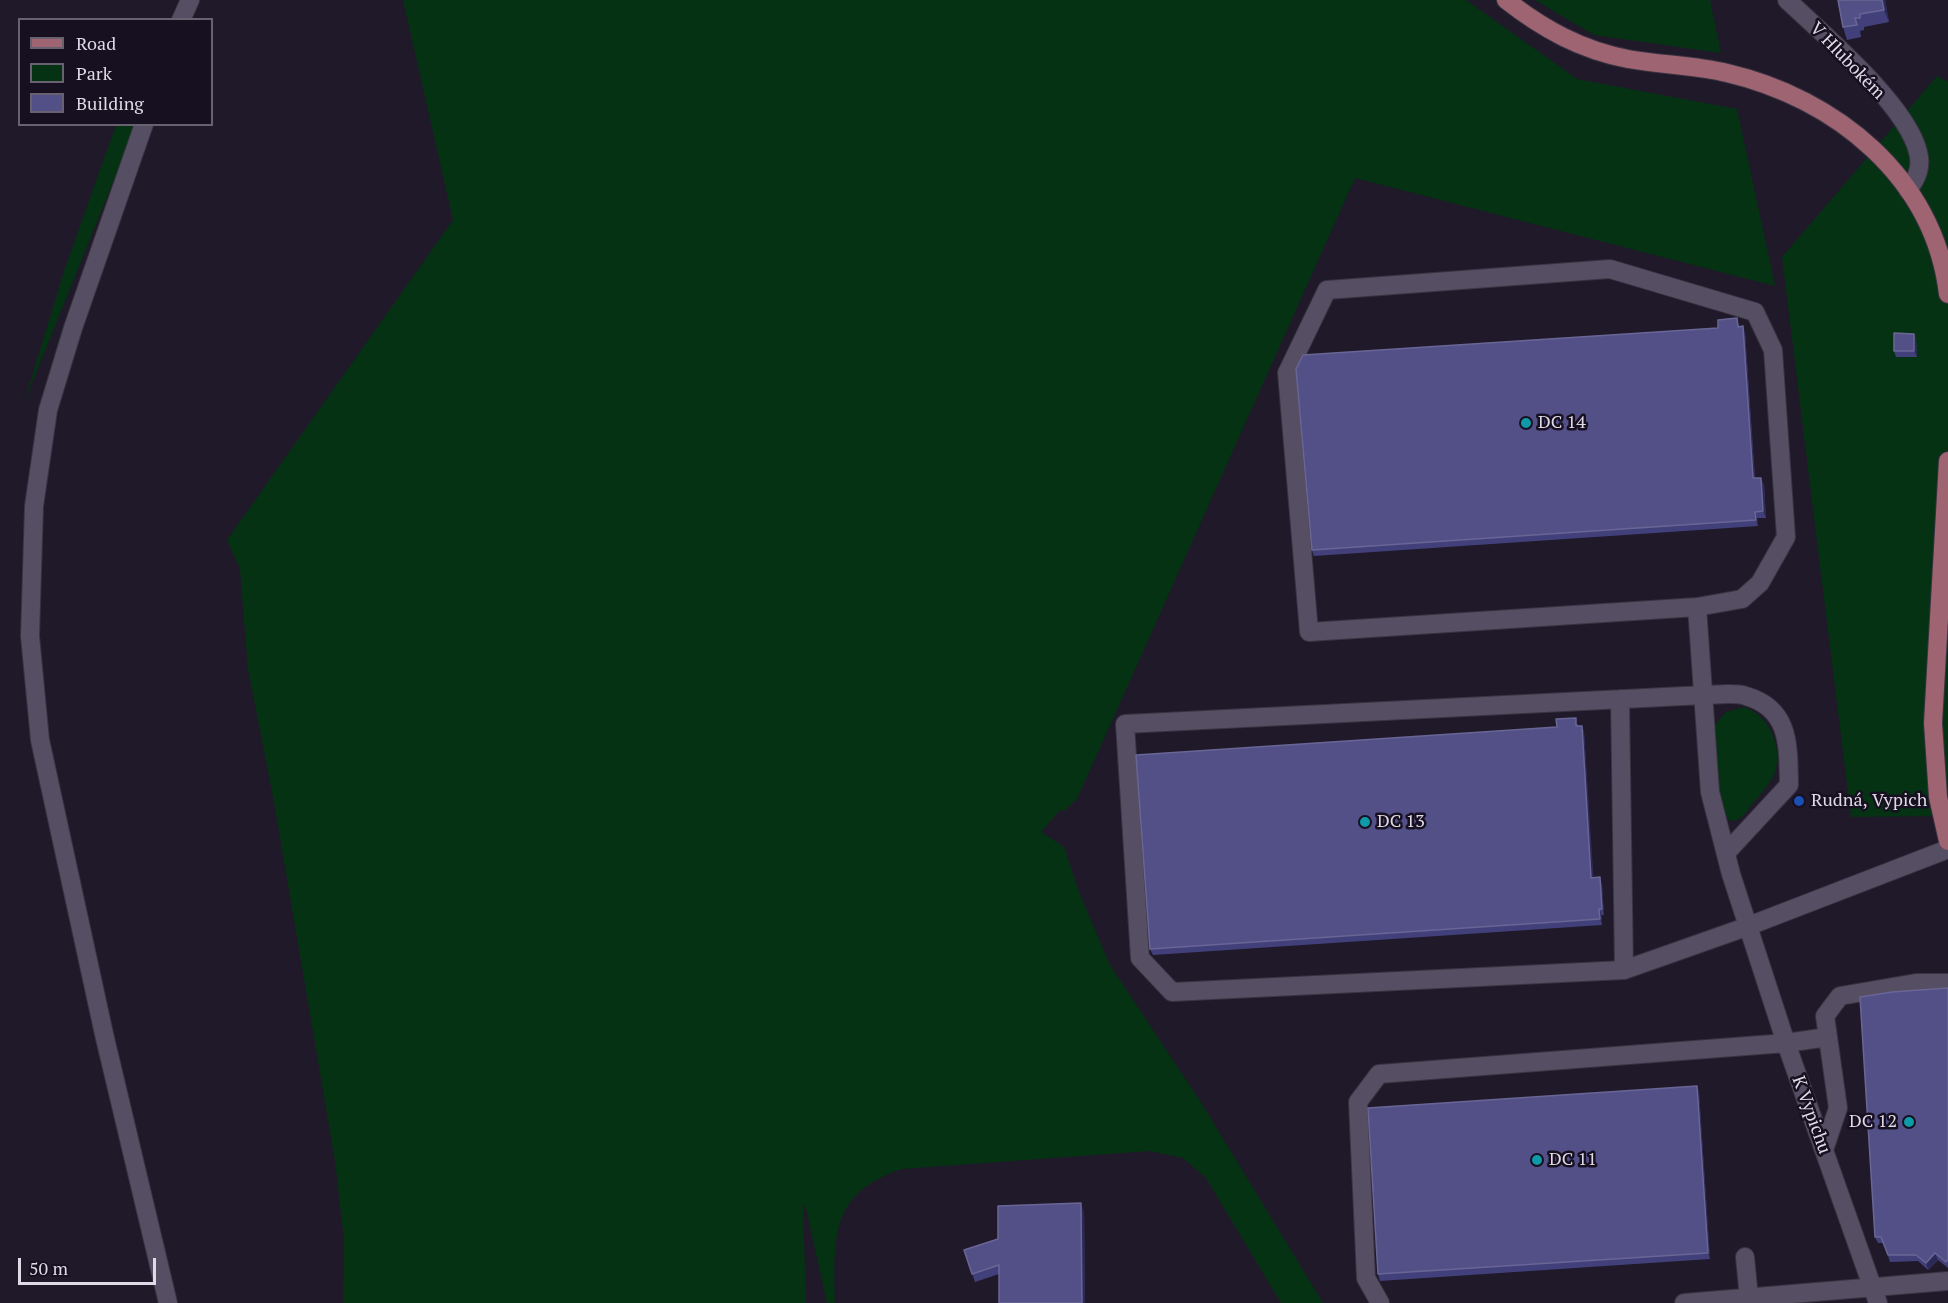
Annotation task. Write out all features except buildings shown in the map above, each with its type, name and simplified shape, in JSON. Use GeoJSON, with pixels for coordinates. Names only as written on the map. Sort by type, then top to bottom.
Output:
{"type":"FeatureCollection","features":[{"type":"Feature","properties":{"kind":"main road"},"geometry":{"type":"LineString","coordinates":[[1506,0],[1533,21],[1561,37],[1594,51],[1629,59],[1724,72],[1776,86],[1801,98],[1854,132],[1876,151],[1908,190],[1926,221],[1937,250],[1948,294]]}},
{"type":"Feature","properties":{"kind":"main road"},"geometry":{"type":"LineString","coordinates":[[1948,461],[1933,723],[1938,797],[1948,841]]}},
{"type":"Feature","properties":{"kind":"street"},"geometry":{"type":"LineString","coordinates":[[182,18],[190,0]]}},
{"type":"Feature","properties":{"kind":"street","name":"V Hlubokém"},"geometry":{"type":"LineString","coordinates":[[1787,0],[1878,88],[1907,130],[1918,153],[1920,167],[1908,190]]}},
{"type":"Feature","properties":{"kind":"street"},"geometry":{"type":"LineString","coordinates":[[143,126],[73,328],[48,410],[34,506],[30,636],[40,740],[104,1034],[168,1303]]}},
{"type":"Feature","properties":{"kind":"street"},"geometry":{"type":"LineString","coordinates":[[1610,269],[1755,312],[1773,350],[1786,537],[1760,583],[1742,599],[1696,607],[1309,632],[1287,374],[1327,290],[1610,269]]}},
{"type":"Feature","properties":{"kind":"street","name":"K Vypichu"},"geometry":{"type":"LineString","coordinates":[[1696,607],[1710,792],[1746,927],[1876,1295]]}},
{"type":"Feature","properties":{"kind":"street"},"geometry":{"type":"LineString","coordinates":[[1726,853],[1790,785],[1787,736],[1772,707],[1745,695],[1704,695],[1125,724],[1140,958],[1173,992],[1624,970],[1746,927],[1948,849]]}},
{"type":"Feature","properties":{"kind":"street"},"geometry":{"type":"LineString","coordinates":[[1620,699],[1624,970]]}},
{"type":"Feature","properties":{"kind":"street"},"geometry":{"type":"LineString","coordinates":[[1824,1150],[1838,1108],[1825,1016],[1840,996],[1916,983],[1948,983]]}},
{"type":"Feature","properties":{"kind":"street"},"geometry":{"type":"LineString","coordinates":[[1380,1303],[1366,1278],[1358,1102],[1379,1074],[1786,1043],[1828,1037]]}},
{"type":"Feature","properties":{"kind":"street"},"geometry":{"type":"LineString","coordinates":[[1745,1257],[1749,1298]]}},
{"type":"Feature","properties":{"kind":"street"},"geometry":{"type":"LineString","coordinates":[[1684,1303],[1749,1298],[1876,1295],[1948,1281]]}},
{"type":"Feature","properties":{"kind":"green space"},"geometry":{"type":"Polygon","coordinates":[[[403,0],[1466,0],[1577,79],[1737,109],[1775,286],[1355,178],[1077,799],[1063,812],[1061,809],[1041,832],[1064,847],[1079,892],[1110,965],[1202,1104],[1323,1303],[1281,1303],[1206,1178],[1183,1158],[1150,1151],[902,1169],[878,1179],[861,1191],[848,1205],[841,1221],[835,1258],[835,1303],[827,1303],[805,1204],[803,1210],[806,1303],[343,1303],[344,1240],[335,1161],[274,802],[248,669],[240,569],[227,540],[453,220],[403,0]]]}},
{"type":"Feature","properties":{"kind":"green space"},"geometry":{"type":"Polygon","coordinates":[[[1535,0],[1710,0],[1721,53],[1594,35],[1535,0]]]}},
{"type":"Feature","properties":{"kind":"green space"},"geometry":{"type":"Polygon","coordinates":[[[1937,76],[1948,82],[1948,816],[1851,817],[1782,257],[1937,76]]]}},
{"type":"Feature","properties":{"kind":"green space"},"geometry":{"type":"Polygon","coordinates":[[[116,126],[136,126],[24,403],[64,271],[116,126]]]}},
{"type":"Feature","properties":{"kind":"green space"},"geometry":{"type":"Polygon","coordinates":[[[1744,707],[1762,718],[1768,726],[1776,746],[1776,767],[1771,780],[1746,812],[1740,819],[1733,821],[1720,815],[1713,727],[1726,712],[1744,707]]]}},
{"type":"Feature","properties":{"kind":"place","name":"DC 14"},"geometry":{"type":"Point","coordinates":[1526,423]}},
{"type":"Feature","properties":{"kind":"place","name":"Rudná, Vypich"},"geometry":{"type":"Point","coordinates":[1799,801]}},
{"type":"Feature","properties":{"kind":"place","name":"DC 13"},"geometry":{"type":"Point","coordinates":[1365,822]}},
{"type":"Feature","properties":{"kind":"place","name":"DC 12"},"geometry":{"type":"Point","coordinates":[1909,1122]}},
{"type":"Feature","properties":{"kind":"place","name":"DC 11"},"geometry":{"type":"Point","coordinates":[1537,1160]}}]}
